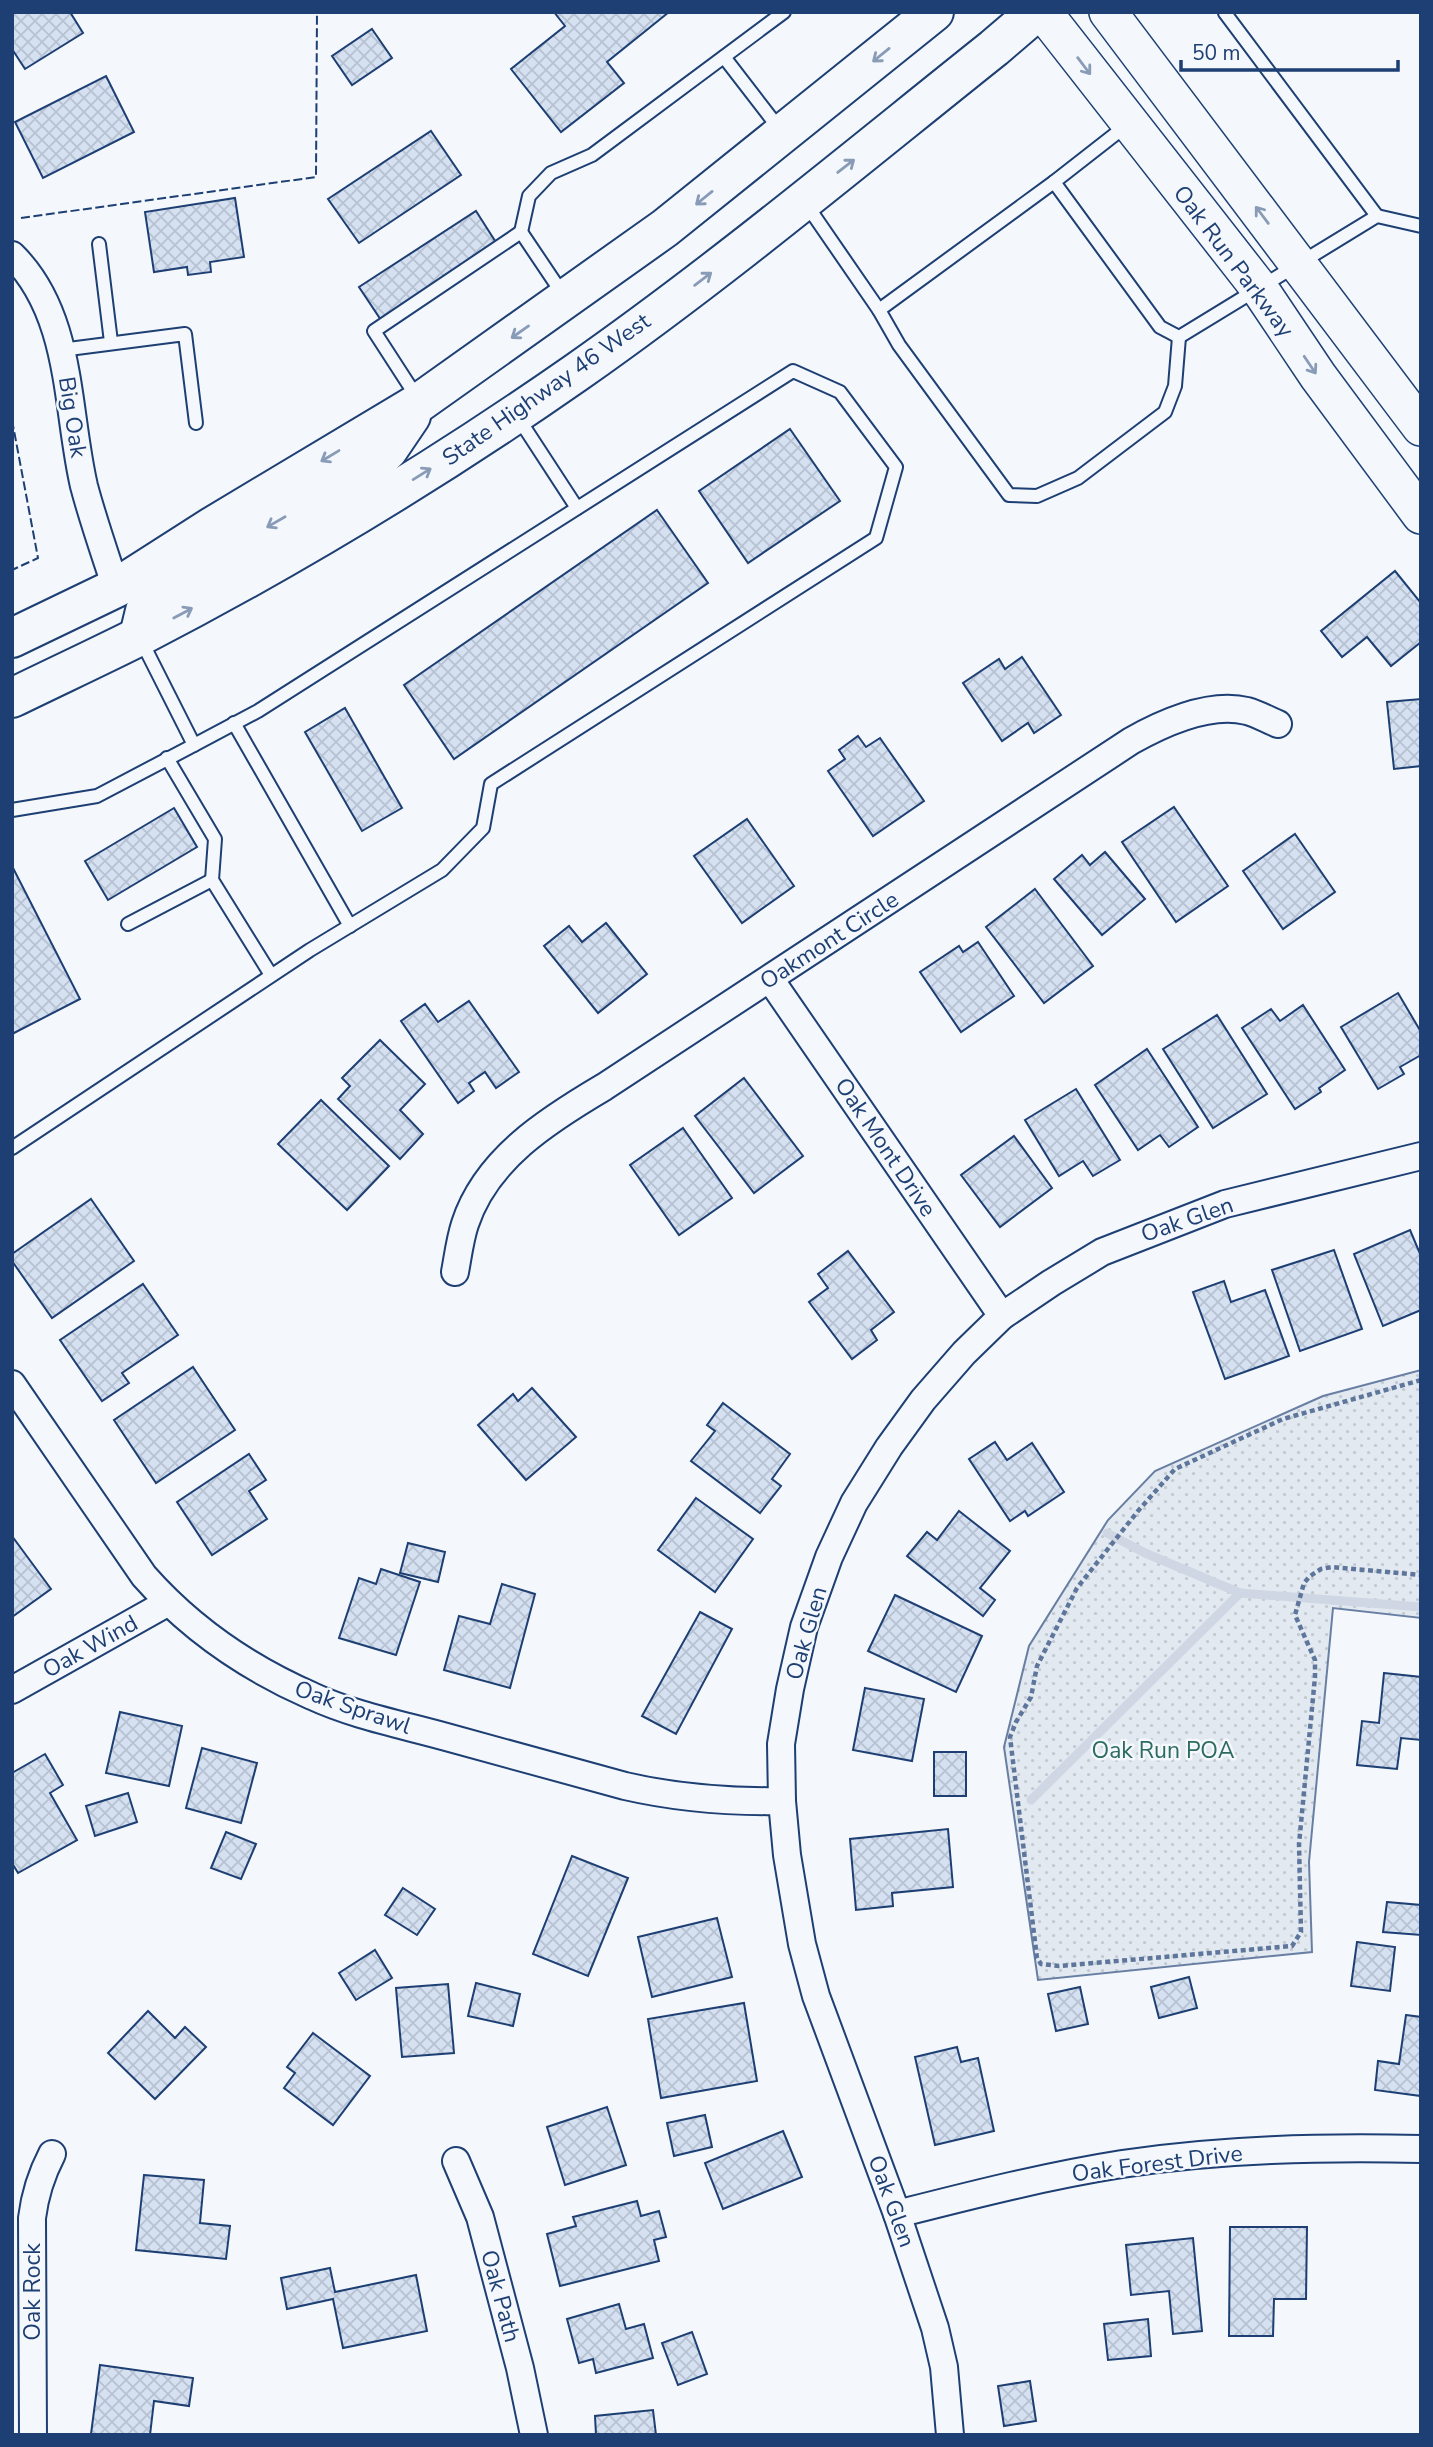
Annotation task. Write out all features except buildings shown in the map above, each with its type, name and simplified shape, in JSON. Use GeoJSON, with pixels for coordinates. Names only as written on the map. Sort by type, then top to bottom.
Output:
{"type":"FeatureCollection","features":[{"type":"Feature","properties":{"kind":"main road"},"geometry":{"type":"LineString","coordinates":[[12,638],[117,588],[213,526],[420,402],[665,228],[934,12]]}},
{"type":"Feature","properties":{"kind":"main road","name":"State Highway 46 West"},"geometry":{"type":"LineString","coordinates":[[12,698],[139,636],[240,582],[455,453],[578,371],[701,282],[994,48],[1035,12]]}},
{"type":"Feature","properties":{"kind":"main road"},"geometry":{"type":"LineString","coordinates":[[139,636],[145,611],[159,589],[370,468],[388,450],[420,402]]}},
{"type":"Feature","properties":{"kind":"main road"},"geometry":{"type":"LineString","coordinates":[[12,672],[112,624],[122,611],[117,588]]}},
{"type":"Feature","properties":{"kind":"street","name":"Oak Run Parkway"},"geometry":{"type":"LineString","coordinates":[[1043,12],[1259,288],[1318,376],[1421,515]]}},
{"type":"Feature","properties":{"kind":"street"},"geometry":{"type":"LineString","coordinates":[[1108,12],[1421,427]]}},
{"type":"Feature","properties":{"kind":"street","name":"Big Oak"},"geometry":{"type":"LineString","coordinates":[[12,255],[35,284],[61,350],[84,485],[117,588]]}},
{"type":"Feature","properties":{"kind":"street","name":"Oakmont Circle"},"geometry":{"type":"LineString","coordinates":[[455,1272],[465,1223],[481,1189],[531,1134],[561,1112],[604,1087],[1157,726],[1180,718],[1224,710],[1246,711],[1278,724]]}},
{"type":"Feature","properties":{"kind":"street","name":"Oak Mont Drive"},"geometry":{"type":"LineString","coordinates":[[770,979],[1002,1316]]}},
{"type":"Feature","properties":{"kind":"street","name":"Oak Glen"},"geometry":{"type":"LineString","coordinates":[[950,2435],[944,2367],[935,2328],[897,2214],[816,1996],[802,1944],[786,1855],[781,1744],[804,1628],[829,1557],[854,1503],[889,1447],[923,1400],[964,1353],[1002,1316],[1102,1252],[1130,1239],[1225,1204],[1421,1156]]}},
{"type":"Feature","properties":{"kind":"street","name":"Oak Sprawl"},"geometry":{"type":"LineString","coordinates":[[12,1384],[122,1546],[167,1603],[198,1629],[272,1678],[314,1698],[368,1715],[664,1794],[739,1801],[782,1801]]}},
{"type":"Feature","properties":{"kind":"street","name":"Oak Wind"},"geometry":{"type":"LineString","coordinates":[[12,1690],[167,1603]]}},
{"type":"Feature","properties":{"kind":"street","name":"Oak Forest Drive"},"geometry":{"type":"LineString","coordinates":[[897,2214],[1039,2179],[1125,2164],[1303,2148],[1421,2150]]}},
{"type":"Feature","properties":{"kind":"street","name":"Oak Rock"},"geometry":{"type":"LineString","coordinates":[[33,2435],[32,2218],[35,2193],[52,2154]]}},
{"type":"Feature","properties":{"kind":"street","name":"Oak Path"},"geometry":{"type":"LineString","coordinates":[[456,2161],[480,2217],[520,2368],[534,2435]]}},
{"type":"Feature","properties":{"kind":"lane"},"geometry":{"type":"LineString","coordinates":[[420,402],[374,331],[521,232],[529,196],[551,173],[592,155],[784,12]]}},
{"type":"Feature","properties":{"kind":"lane"},"geometry":{"type":"LineString","coordinates":[[1227,12],[1377,216],[1421,226]]}},
{"type":"Feature","properties":{"kind":"lane"},"geometry":{"type":"LineString","coordinates":[[724,57],[784,134]]}},
{"type":"Feature","properties":{"kind":"lane"},"geometry":{"type":"LineString","coordinates":[[879,310],[1054,182],[1128,124]]}},
{"type":"Feature","properties":{"kind":"lane"},"geometry":{"type":"LineString","coordinates":[[1054,182],[1160,327],[1179,337]]}},
{"type":"Feature","properties":{"kind":"lane"},"geometry":{"type":"LineString","coordinates":[[803,200],[879,310],[899,345],[1009,495],[1037,496],[1079,478],[1165,412],[1175,386],[1179,337]]}},
{"type":"Feature","properties":{"kind":"lane"},"geometry":{"type":"LineString","coordinates":[[1179,337],[1377,216]]}},
{"type":"Feature","properties":{"kind":"lane"},"geometry":{"type":"LineString","coordinates":[[521,232],[567,299]]}},
{"type":"Feature","properties":{"kind":"lane"},"geometry":{"type":"LineString","coordinates":[[99,244],[111,342]]}},
{"type":"Feature","properties":{"kind":"lane"},"geometry":{"type":"LineString","coordinates":[[61,350],[185,334],[196,423]]}},
{"type":"Feature","properties":{"kind":"lane"},"geometry":{"type":"LineString","coordinates":[[12,810],[97,796],[258,711],[793,371],[839,391],[896,467],[876,538],[491,783],[483,828],[442,870],[271,975],[12,1148]]}},
{"type":"Feature","properties":{"kind":"lane"},"geometry":{"type":"LineString","coordinates":[[515,413],[577,508]]}},
{"type":"Feature","properties":{"kind":"lane"},"geometry":{"type":"LineString","coordinates":[[139,636],[194,745]]}},
{"type":"Feature","properties":{"kind":"lane"},"geometry":{"type":"LineString","coordinates":[[234,723],[350,926]]}},
{"type":"Feature","properties":{"kind":"lane"},"geometry":{"type":"LineString","coordinates":[[167,758],[215,839],[212,880],[271,975]]}},
{"type":"Feature","properties":{"kind":"lane"},"geometry":{"type":"LineString","coordinates":[[128,924],[212,880]]}},
{"type":"Feature","properties":{"kind":"path"},"geometry":{"type":"LineString","coordinates":[[1421,1380],[1295,1415],[1175,1469],[1077,1588],[1037,1667],[1031,1697],[1010,1737],[1037,1958],[1041,1964],[1046,1966],[1292,1946],[1297,1941],[1301,1932],[1299,1844],[1315,1660],[1296,1615],[1304,1583],[1321,1569],[1332,1567],[1421,1575]]}},
{"type":"Feature","properties":{"kind":"green space","name":"Oak Run POA"},"geometry":{"type":"Polygon","coordinates":[[[1421,1370],[1421,1618],[1333,1608],[1309,1862],[1312,1952],[1038,1980],[1004,1747],[1029,1646],[1108,1520],[1155,1471],[1323,1396],[1421,1370]]]}},
{"type":"Feature","properties":{"kind":"waterway"},"geometry":{"type":"LineString","coordinates":[[1107,1533],[1145,1553],[1240,1593],[1421,1607]]}},
{"type":"Feature","properties":{"kind":"waterway"},"geometry":{"type":"LineString","coordinates":[[1031,1800],[1240,1593]]}},
{"type":"Feature","properties":{"kind":"fence"},"geometry":{"type":"LineString","coordinates":[[21,218],[316,177],[317,12]]}},
{"type":"Feature","properties":{"kind":"fence"},"geometry":{"type":"LineString","coordinates":[[12,420],[38,558],[12,570]]}}]}
